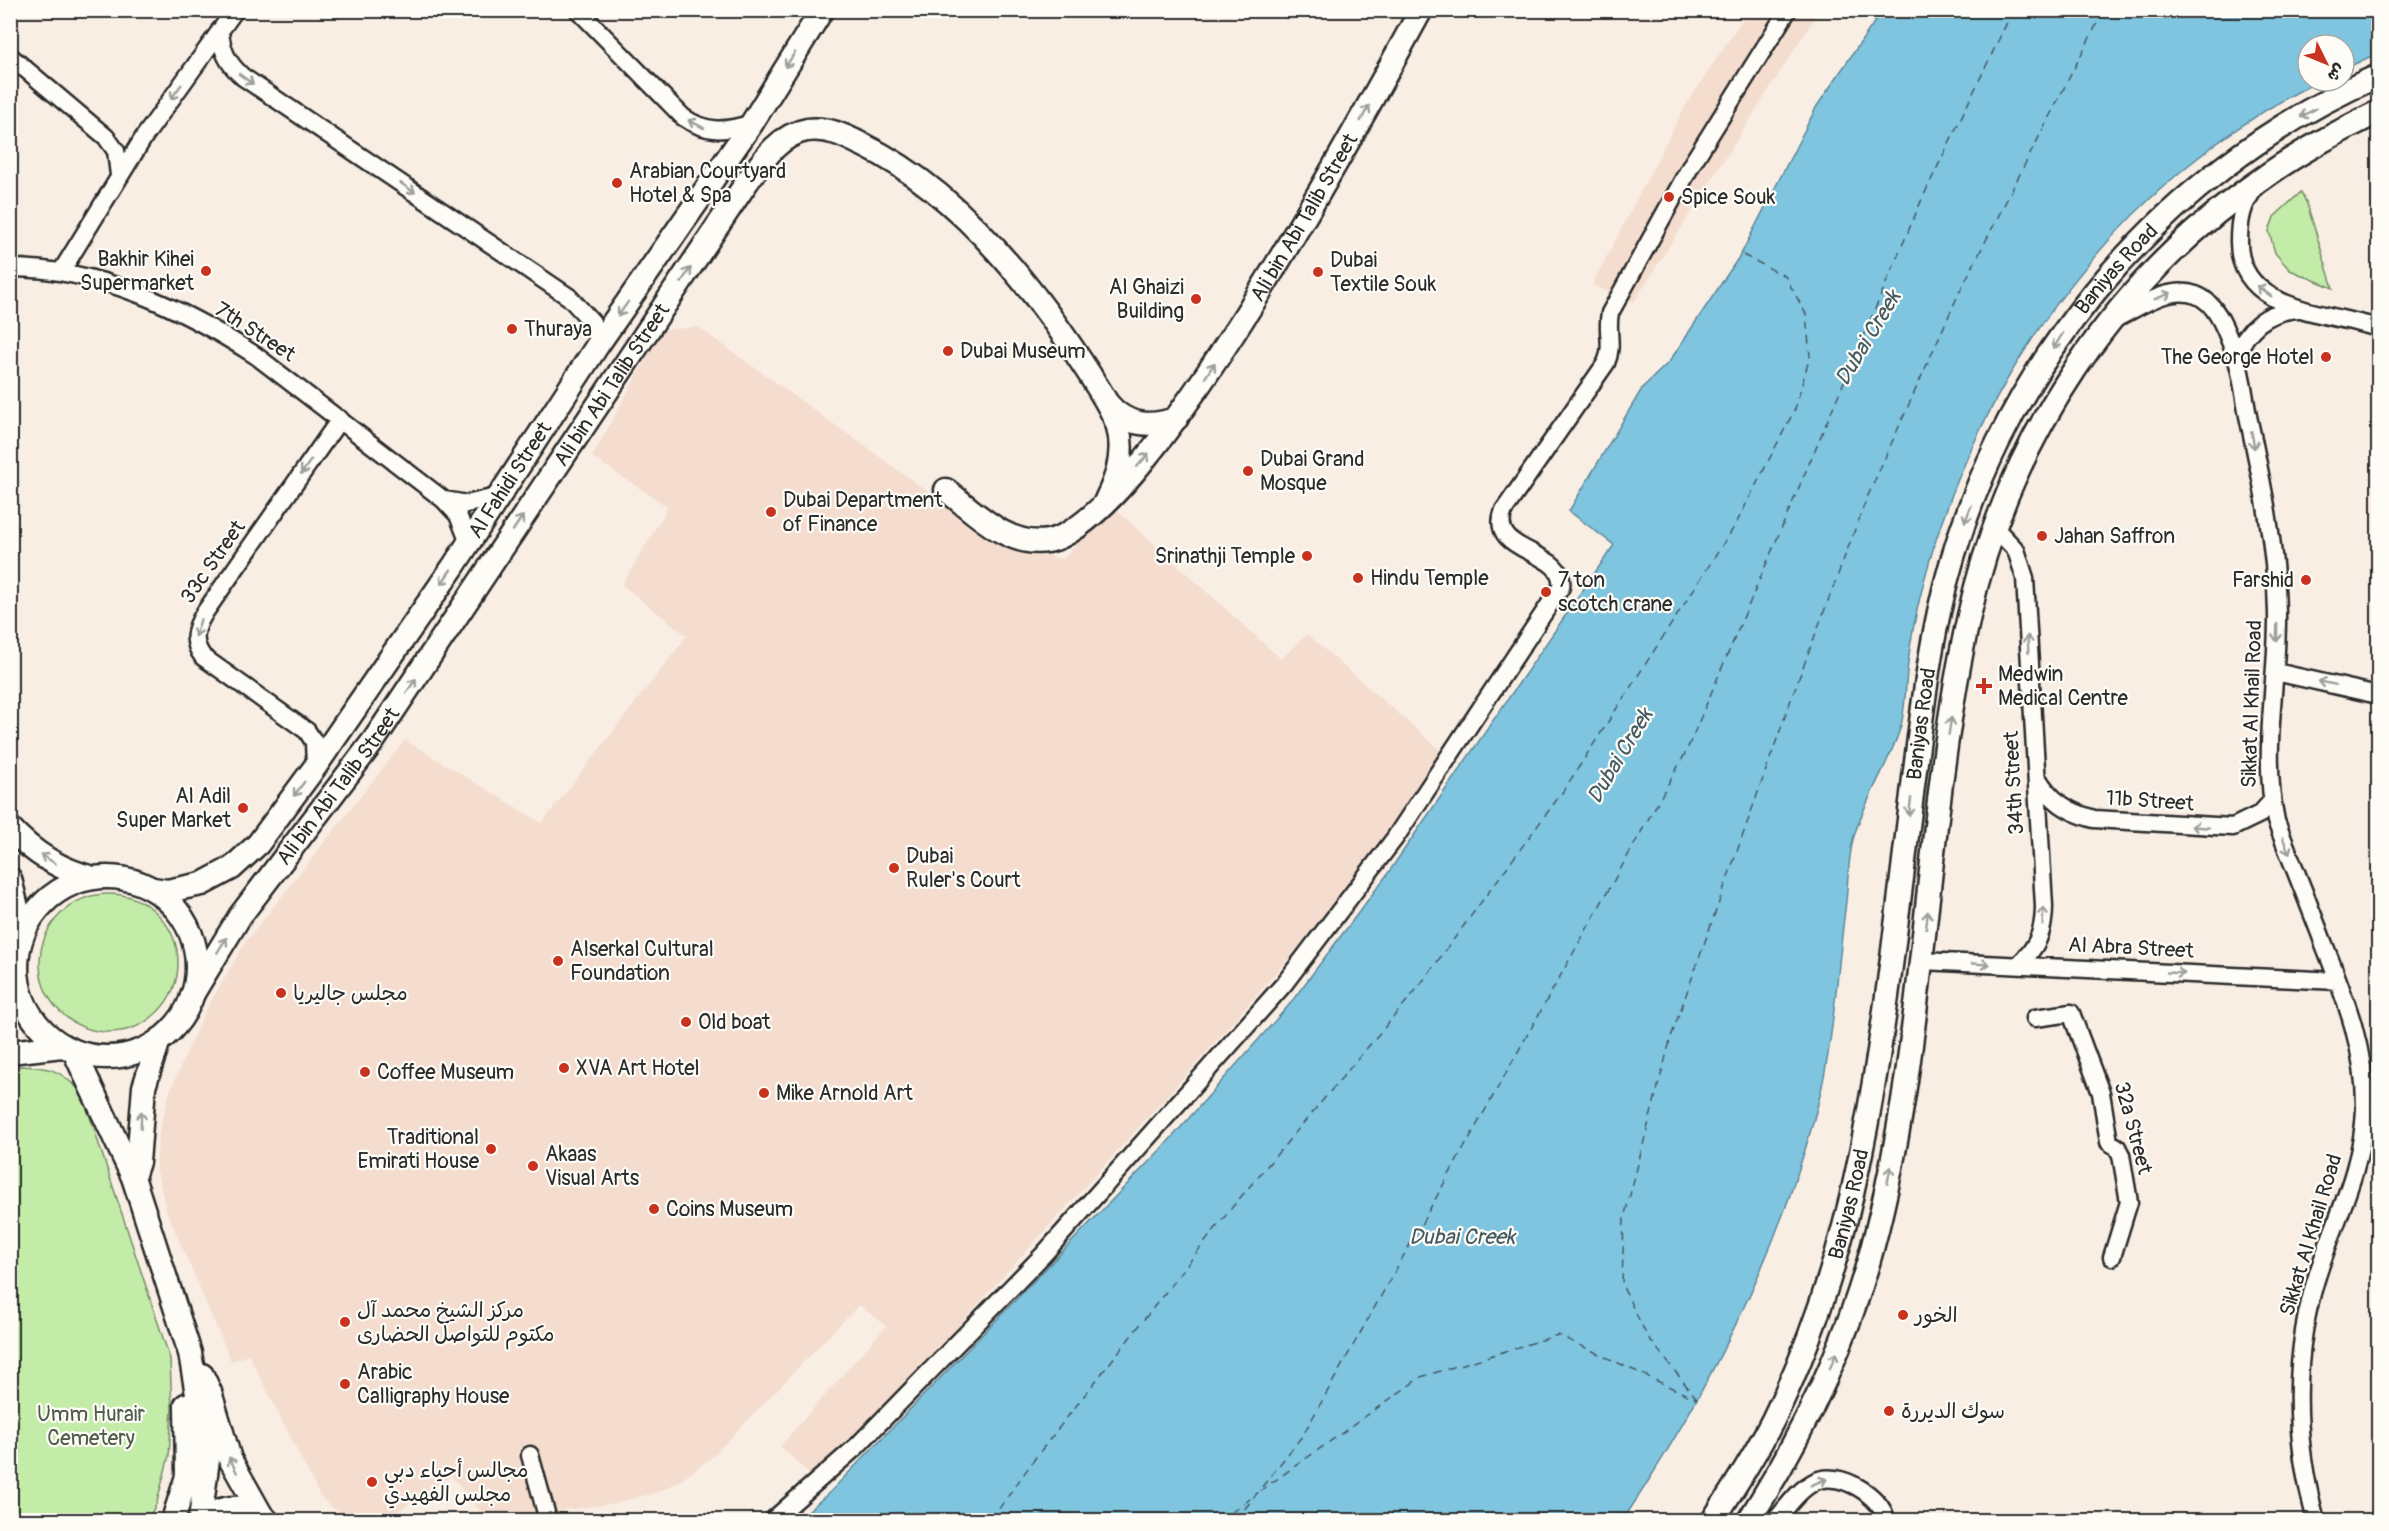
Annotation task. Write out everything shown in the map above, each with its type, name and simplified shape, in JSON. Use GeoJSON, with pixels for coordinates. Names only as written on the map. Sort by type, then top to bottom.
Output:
{"type":"FeatureCollection","features":[{"type":"Feature","properties":{"kind":"street"},"geometry":{"type":"LineString","coordinates":[[61,272],[144,136],[235,10]]}},
{"type":"Feature","properties":{"kind":"street"},"geometry":{"type":"LineString","coordinates":[[578,10],[683,117],[695,125],[723,131],[752,123]]}},
{"type":"Feature","properties":{"kind":"street","name":"Al Fahidi Street"},"geometry":{"type":"LineString","coordinates":[[153,889],[167,891],[183,889],[209,880],[232,868],[258,844],[315,767],[501,496],[599,343],[752,123],[822,10]]}},
{"type":"Feature","properties":{"kind":"street","name":"Ali bin Abi Talib Street"},"geometry":{"type":"LineString","coordinates":[[946,490],[1007,535],[1032,542],[1050,541],[1068,534],[1106,500],[1177,418],[1208,373],[1333,170],[1421,10]]}},
{"type":"Feature","properties":{"kind":"street"},"geometry":{"type":"LineString","coordinates":[[773,1521],[815,1485],[899,1405],[1051,1247],[1284,984],[1395,838],[1561,587],[1558,570],[1508,538],[1502,527],[1504,510],[1606,363],[1612,346],[1608,322],[1610,313],[1693,162],[1788,10]]}},
{"type":"Feature","properties":{"kind":"street"},"geometry":{"type":"LineString","coordinates":[[220,30],[223,51],[235,70],[569,297],[592,322],[599,343]]}},
{"type":"Feature","properties":{"kind":"street"},"geometry":{"type":"LineString","coordinates":[[10,56],[106,136],[116,150],[119,176]]}},
{"type":"Feature","properties":{"kind":"street","name":"Baniyas Road"},"geometry":{"type":"LineString","coordinates":[[1713,1521],[1773,1420],[1810,1333],[1845,1223],[1864,1132],[1889,969],[1925,685],[1940,609],[1959,536],[1988,464],[2024,396],[2064,331],[2112,270],[2165,215],[2224,165],[2289,123],[2379,76]]}},
{"type":"Feature","properties":{"kind":"street","name":"Baniyas Road"},"geometry":{"type":"LineString","coordinates":[[1748,1521],[1790,1452],[1818,1398],[1854,1308],[1884,1199],[1922,961],[1944,763],[1960,658],[1970,611],[1995,528],[2039,428],[2110,321],[2145,280],[2183,242],[2267,175],[2322,141],[2379,112]]}},
{"type":"Feature","properties":{"kind":"street","name":"Ali bin Abi Talib Street"},"geometry":{"type":"LineString","coordinates":[[192,995],[240,916],[391,715],[747,182],[784,140],[807,130],[831,131],[890,159],[925,184],[959,214],[1041,304],[1113,410],[1132,422],[1155,425],[1177,418]]}},
{"type":"Feature","properties":{"kind":"street"},"geometry":{"type":"LineString","coordinates":[[106,136],[129,142],[144,136]]}},
{"type":"Feature","properties":{"kind":"street"},"geometry":{"type":"LineString","coordinates":[[2267,175],[2250,194],[2239,217],[2239,253],[2243,267],[2257,287],[2279,301],[2302,309],[2379,328]]}},
{"type":"Feature","properties":{"kind":"street","name":"7th Street"},"geometry":{"type":"LineString","coordinates":[[10,268],[61,272],[129,291],[194,319],[255,355],[444,500],[458,515],[469,543]]}},
{"type":"Feature","properties":{"kind":"street","name":"Sikkat Al Khail Road"},"geometry":{"type":"LineString","coordinates":[[2110,321],[2169,293],[2184,292],[2199,296],[2211,304],[2236,356],[2274,557],[2277,614],[2276,672],[2268,773],[2271,802],[2276,821],[2338,981],[2360,1047],[2372,1113],[2351,1188],[2319,1271],[2308,1312],[2300,1363],[2298,1408],[2301,1452],[2316,1521]]}},
{"type":"Feature","properties":{"kind":"street"},"geometry":{"type":"LineString","coordinates":[[2236,356],[2250,331],[2260,321],[2273,314],[2302,309]]}},
{"type":"Feature","properties":{"kind":"street","name":"Ali bin Abi Talib Street"},"geometry":{"type":"LineString","coordinates":[[1106,400],[1113,414],[1121,444],[1118,475],[1106,500]]}},
{"type":"Feature","properties":{"kind":"street","name":"33c Street"},"geometry":{"type":"LineString","coordinates":[[315,767],[314,742],[307,731],[203,657],[195,636],[205,612],[340,419]]}},
{"type":"Feature","properties":{"kind":"street"},"geometry":{"type":"LineString","coordinates":[[444,500],[467,504],[501,496]]}},
{"type":"Feature","properties":{"kind":"street","name":"34th Street"},"geometry":{"type":"LineString","coordinates":[[1995,528],[2016,550],[2022,564],[2044,923],[2040,939],[2031,954],[2018,966]]}},
{"type":"Feature","properties":{"kind":"street"},"geometry":{"type":"LineString","coordinates":[[2276,672],[2379,695]]}},
{"type":"Feature","properties":{"kind":"street","name":"11b Street"},"geometry":{"type":"LineString","coordinates":[[2036,774],[2046,791],[2059,805],[2076,814],[2094,819],[2233,827],[2260,814],[2271,802]]}},
{"type":"Feature","properties":{"kind":"street"},"geometry":{"type":"LineString","coordinates":[[10,828],[33,850],[70,873],[93,878],[124,879],[153,889],[177,911],[186,924],[195,947],[197,971],[192,995],[177,1022],[159,1040],[127,1055],[100,1057],[68,1048],[41,1030],[26,1008],[14,967],[23,933],[35,912],[51,896],[71,884],[93,878]]}},
{"type":"Feature","properties":{"kind":"street"},"geometry":{"type":"LineString","coordinates":[[10,879],[23,933]]}},
{"type":"Feature","properties":{"kind":"street","name":"Al Abra Street"},"geometry":{"type":"LineString","coordinates":[[1922,961],[2338,981]]}},
{"type":"Feature","properties":{"kind":"street","name":"32a Street"},"geometry":{"type":"LineString","coordinates":[[2035,1018],[2071,1013],[2101,1093],[2109,1142],[2117,1146],[2121,1155],[2129,1202],[2112,1257]]}},
{"type":"Feature","properties":{"kind":"street"},"geometry":{"type":"LineString","coordinates":[[133,1178],[138,1162],[144,1087],[159,1040]]}},
{"type":"Feature","properties":{"kind":"street"},"geometry":{"type":"LineString","coordinates":[[10,1052],[68,1048]]}},
{"type":"Feature","properties":{"kind":"street"},"geometry":{"type":"LineString","coordinates":[[68,1048],[133,1178],[190,1353],[208,1459],[202,1521]]}},
{"type":"Feature","properties":{"kind":"street"},"geometry":{"type":"LineString","coordinates":[[1818,1398],[1809,1403],[1804,1402],[1800,1398],[1799,1389],[1831,1310],[1832,1289],[1829,1279]]}},
{"type":"Feature","properties":{"kind":"street"},"geometry":{"type":"LineString","coordinates":[[190,1353],[210,1392],[230,1459],[265,1518]]}},
{"type":"Feature","properties":{"kind":"street"},"geometry":{"type":"LineString","coordinates":[[173,1521],[187,1476],[189,1450],[186,1378],[190,1353]]}},
{"type":"Feature","properties":{"kind":"street"},"geometry":{"type":"LineString","coordinates":[[530,1455],[548,1521]]}},
{"type":"Feature","properties":{"kind":"street"},"geometry":{"type":"LineString","coordinates":[[1776,1521],[1805,1488],[1826,1478],[1835,1479],[1873,1496],[1880,1504],[1886,1521]]}},
{"type":"Feature","properties":{"kind":"street"},"geometry":{"type":"LineString","coordinates":[[1725,1501],[1743,1489],[1750,1494],[1753,1503],[1748,1521]]}},
{"type":"Feature","properties":{"kind":"street"},"geometry":{"type":"LineString","coordinates":[[202,1521],[219,1511],[232,1508],[244,1509],[265,1518]]}},
{"type":"Feature","properties":{"kind":"shaded area","name":"Spice Souk"},"geometry":{"type":"Polygon","coordinates":[[[1748,11],[1819,11],[1634,302],[1592,285],[1684,108],[1748,11]]]}},
{"type":"Feature","properties":{"kind":"shaded area"},"geometry":{"type":"Polygon","coordinates":[[[698,327],[1007,548],[1063,559],[1112,506],[1281,659],[1307,634],[1447,756],[1299,947],[1172,1091],[910,1379],[813,1478],[780,1446],[886,1326],[859,1305],[711,1458],[677,1483],[658,1492],[617,1503],[487,1520],[451,1476],[390,1516],[375,1520],[344,1515],[320,1496],[249,1355],[231,1361],[166,1210],[157,1171],[157,1151],[159,1131],[170,1091],[203,1015],[245,943],[405,740],[542,823],[687,636],[622,585],[668,507],[592,457],[662,330],[698,327]]]}},
{"type":"Feature","properties":{"kind":"green space"},"geometry":{"type":"Polygon","coordinates":[[[2301,192],[2307,204],[2333,288],[2290,270],[2275,253],[2269,231],[2274,217],[2301,192]]]}},
{"type":"Feature","properties":{"kind":"green space"},"geometry":{"type":"Polygon","coordinates":[[[109,894],[135,899],[158,914],[173,937],[178,963],[173,989],[158,1012],[135,1027],[109,1032],[83,1027],[60,1012],[45,989],[40,963],[45,937],[60,914],[83,899],[109,894]]]}},
{"type":"Feature","properties":{"kind":"green space","name":"Umm Hurair Cemetery"},"geometry":{"type":"Polygon","coordinates":[[[19,1066],[39,1067],[61,1074],[82,1093],[170,1359],[172,1410],[169,1456],[157,1502],[148,1520],[11,1520],[11,1071],[19,1066]]]}},
{"type":"Feature","properties":{"kind":"water","name":"Dubai Creek"},"geometry":{"type":"Polygon","coordinates":[[[1882,11],[2378,11],[2378,53],[2356,63],[2356,33],[2296,33],[2296,93],[2298,93],[2248,122],[2182,171],[2122,226],[2068,289],[2021,356],[1981,428],[1949,503],[1924,581],[1911,643],[1900,729],[1864,809],[1852,844],[1835,1006],[1827,1058],[1817,1108],[1801,1163],[1761,1270],[1737,1322],[1683,1423],[1623,1520],[798,1520],[831,1491],[1166,1144],[1289,1005],[1386,876],[1614,545],[1569,511],[1643,387],[1669,362],[1741,254],[1817,106],[1882,11]]]}},
{"type":"Feature","properties":{"kind":"ferry route"},"geometry":{"type":"LineString","coordinates":[[1236,1520],[1303,1435],[1686,752],[1922,199],[2013,10]]}},
{"type":"Feature","properties":{"kind":"ferry route"},"geometry":{"type":"LineString","coordinates":[[1697,1399],[1647,1336],[1622,1285],[1624,1218],[1671,1037],[1793,694],[1866,500],[1959,293],[2104,10]]}},
{"type":"Feature","properties":{"kind":"ferry route"},"geometry":{"type":"LineString","coordinates":[[991,1520],[1036,1457],[1234,1205],[1417,989],[1564,790],[1736,524],[1795,409],[1810,356],[1806,314],[1785,276],[1741,254]]}},
{"type":"Feature","properties":{"kind":"ferry route"},"geometry":{"type":"LineString","coordinates":[[1260,1491],[1421,1377],[1558,1335],[1696,1399]]}},
{"type":"Feature","properties":{"kind":"ferry route"},"geometry":{"type":"LineString","coordinates":[[1221,1520],[1254,1496]]}},
{"type":"Feature","properties":{"kind":"place","name":"Arabian Courtyard Hotel & Spa"},"geometry":{"type":"Point","coordinates":[617,183]}},
{"type":"Feature","properties":{"kind":"place","name":"Spice Souk"},"geometry":{"type":"Point","coordinates":[1669,197]}},
{"type":"Feature","properties":{"kind":"place","name":"Bakhir Kihei Supermarket"},"geometry":{"type":"Point","coordinates":[206,271]}},
{"type":"Feature","properties":{"kind":"place","name":"Dubai Textile Souk"},"geometry":{"type":"Point","coordinates":[1318,272]}},
{"type":"Feature","properties":{"kind":"place","name":"Al Ghaizi Building"},"geometry":{"type":"Point","coordinates":[1196,299]}},
{"type":"Feature","properties":{"kind":"place","name":"Thuraya"},"geometry":{"type":"Point","coordinates":[512,329]}},
{"type":"Feature","properties":{"kind":"place","name":"Dubai Museum"},"geometry":{"type":"Point","coordinates":[948,351]}},
{"type":"Feature","properties":{"kind":"place","name":"The George Hotel"},"geometry":{"type":"Point","coordinates":[2326,357]}},
{"type":"Feature","properties":{"kind":"place","name":"Dubai Grand Mosque"},"geometry":{"type":"Point","coordinates":[1248,471]}},
{"type":"Feature","properties":{"kind":"place","name":"Dubai Department of Finance"},"geometry":{"type":"Point","coordinates":[771,512]}},
{"type":"Feature","properties":{"kind":"place","name":"Jahan Saffron"},"geometry":{"type":"Point","coordinates":[2042,536]}},
{"type":"Feature","properties":{"kind":"place","name":"Srinathji Temple"},"geometry":{"type":"Point","coordinates":[1307,556]}},
{"type":"Feature","properties":{"kind":"place","name":"Hindu Temple"},"geometry":{"type":"Point","coordinates":[1358,578]}},
{"type":"Feature","properties":{"kind":"place","name":"Farshid"},"geometry":{"type":"Point","coordinates":[2306,580]}},
{"type":"Feature","properties":{"kind":"place","name":"7 ton scotch crane"},"geometry":{"type":"Point","coordinates":[1546,592]}},
{"type":"Feature","properties":{"kind":"place","name":"Medwin Medical Centre"},"geometry":{"type":"Point","coordinates":[1984,686]}},
{"type":"Feature","properties":{"kind":"place","name":"Al Adil Super Market"},"geometry":{"type":"Point","coordinates":[243,808]}},
{"type":"Feature","properties":{"kind":"place","name":"Dubai Ruler's Court"},"geometry":{"type":"Point","coordinates":[894,868]}},
{"type":"Feature","properties":{"kind":"place","name":"Alserkal Cultural Foundation"},"geometry":{"type":"Point","coordinates":[558,961]}},
{"type":"Feature","properties":{"kind":"place","name":"مجلس جاليريا"},"geometry":{"type":"Point","coordinates":[281,993]}},
{"type":"Feature","properties":{"kind":"place","name":"Old boat"},"geometry":{"type":"Point","coordinates":[686,1022]}},
{"type":"Feature","properties":{"kind":"place","name":"XVA Art Hotel"},"geometry":{"type":"Point","coordinates":[564,1068]}},
{"type":"Feature","properties":{"kind":"place","name":"Coffee Museum"},"geometry":{"type":"Point","coordinates":[365,1072]}},
{"type":"Feature","properties":{"kind":"place","name":"Mike Arnold Art"},"geometry":{"type":"Point","coordinates":[764,1093]}},
{"type":"Feature","properties":{"kind":"place","name":"Traditional Emirati House"},"geometry":{"type":"Point","coordinates":[491,1149]}},
{"type":"Feature","properties":{"kind":"place","name":"Akaas Visual Arts"},"geometry":{"type":"Point","coordinates":[533,1166]}},
{"type":"Feature","properties":{"kind":"place","name":"Coins Museum"},"geometry":{"type":"Point","coordinates":[654,1209]}},
{"type":"Feature","properties":{"kind":"place","name":"الخور"},"geometry":{"type":"Point","coordinates":[1903,1315]}},
{"type":"Feature","properties":{"kind":"place","name":"مركز الشيخ محمد آل مكتوم للتواصل الحضارى"},"geometry":{"type":"Point","coordinates":[345,1322]}},
{"type":"Feature","properties":{"kind":"place","name":"Arabic Calligraphy House"},"geometry":{"type":"Point","coordinates":[345,1384]}},
{"type":"Feature","properties":{"kind":"place","name":"سوك الديررة"},"geometry":{"type":"Point","coordinates":[1889,1411]}},
{"type":"Feature","properties":{"kind":"place","name":"مجالس أحياء دبي مجلس الفهيدي"},"geometry":{"type":"Point","coordinates":[372,1482]}}]}
